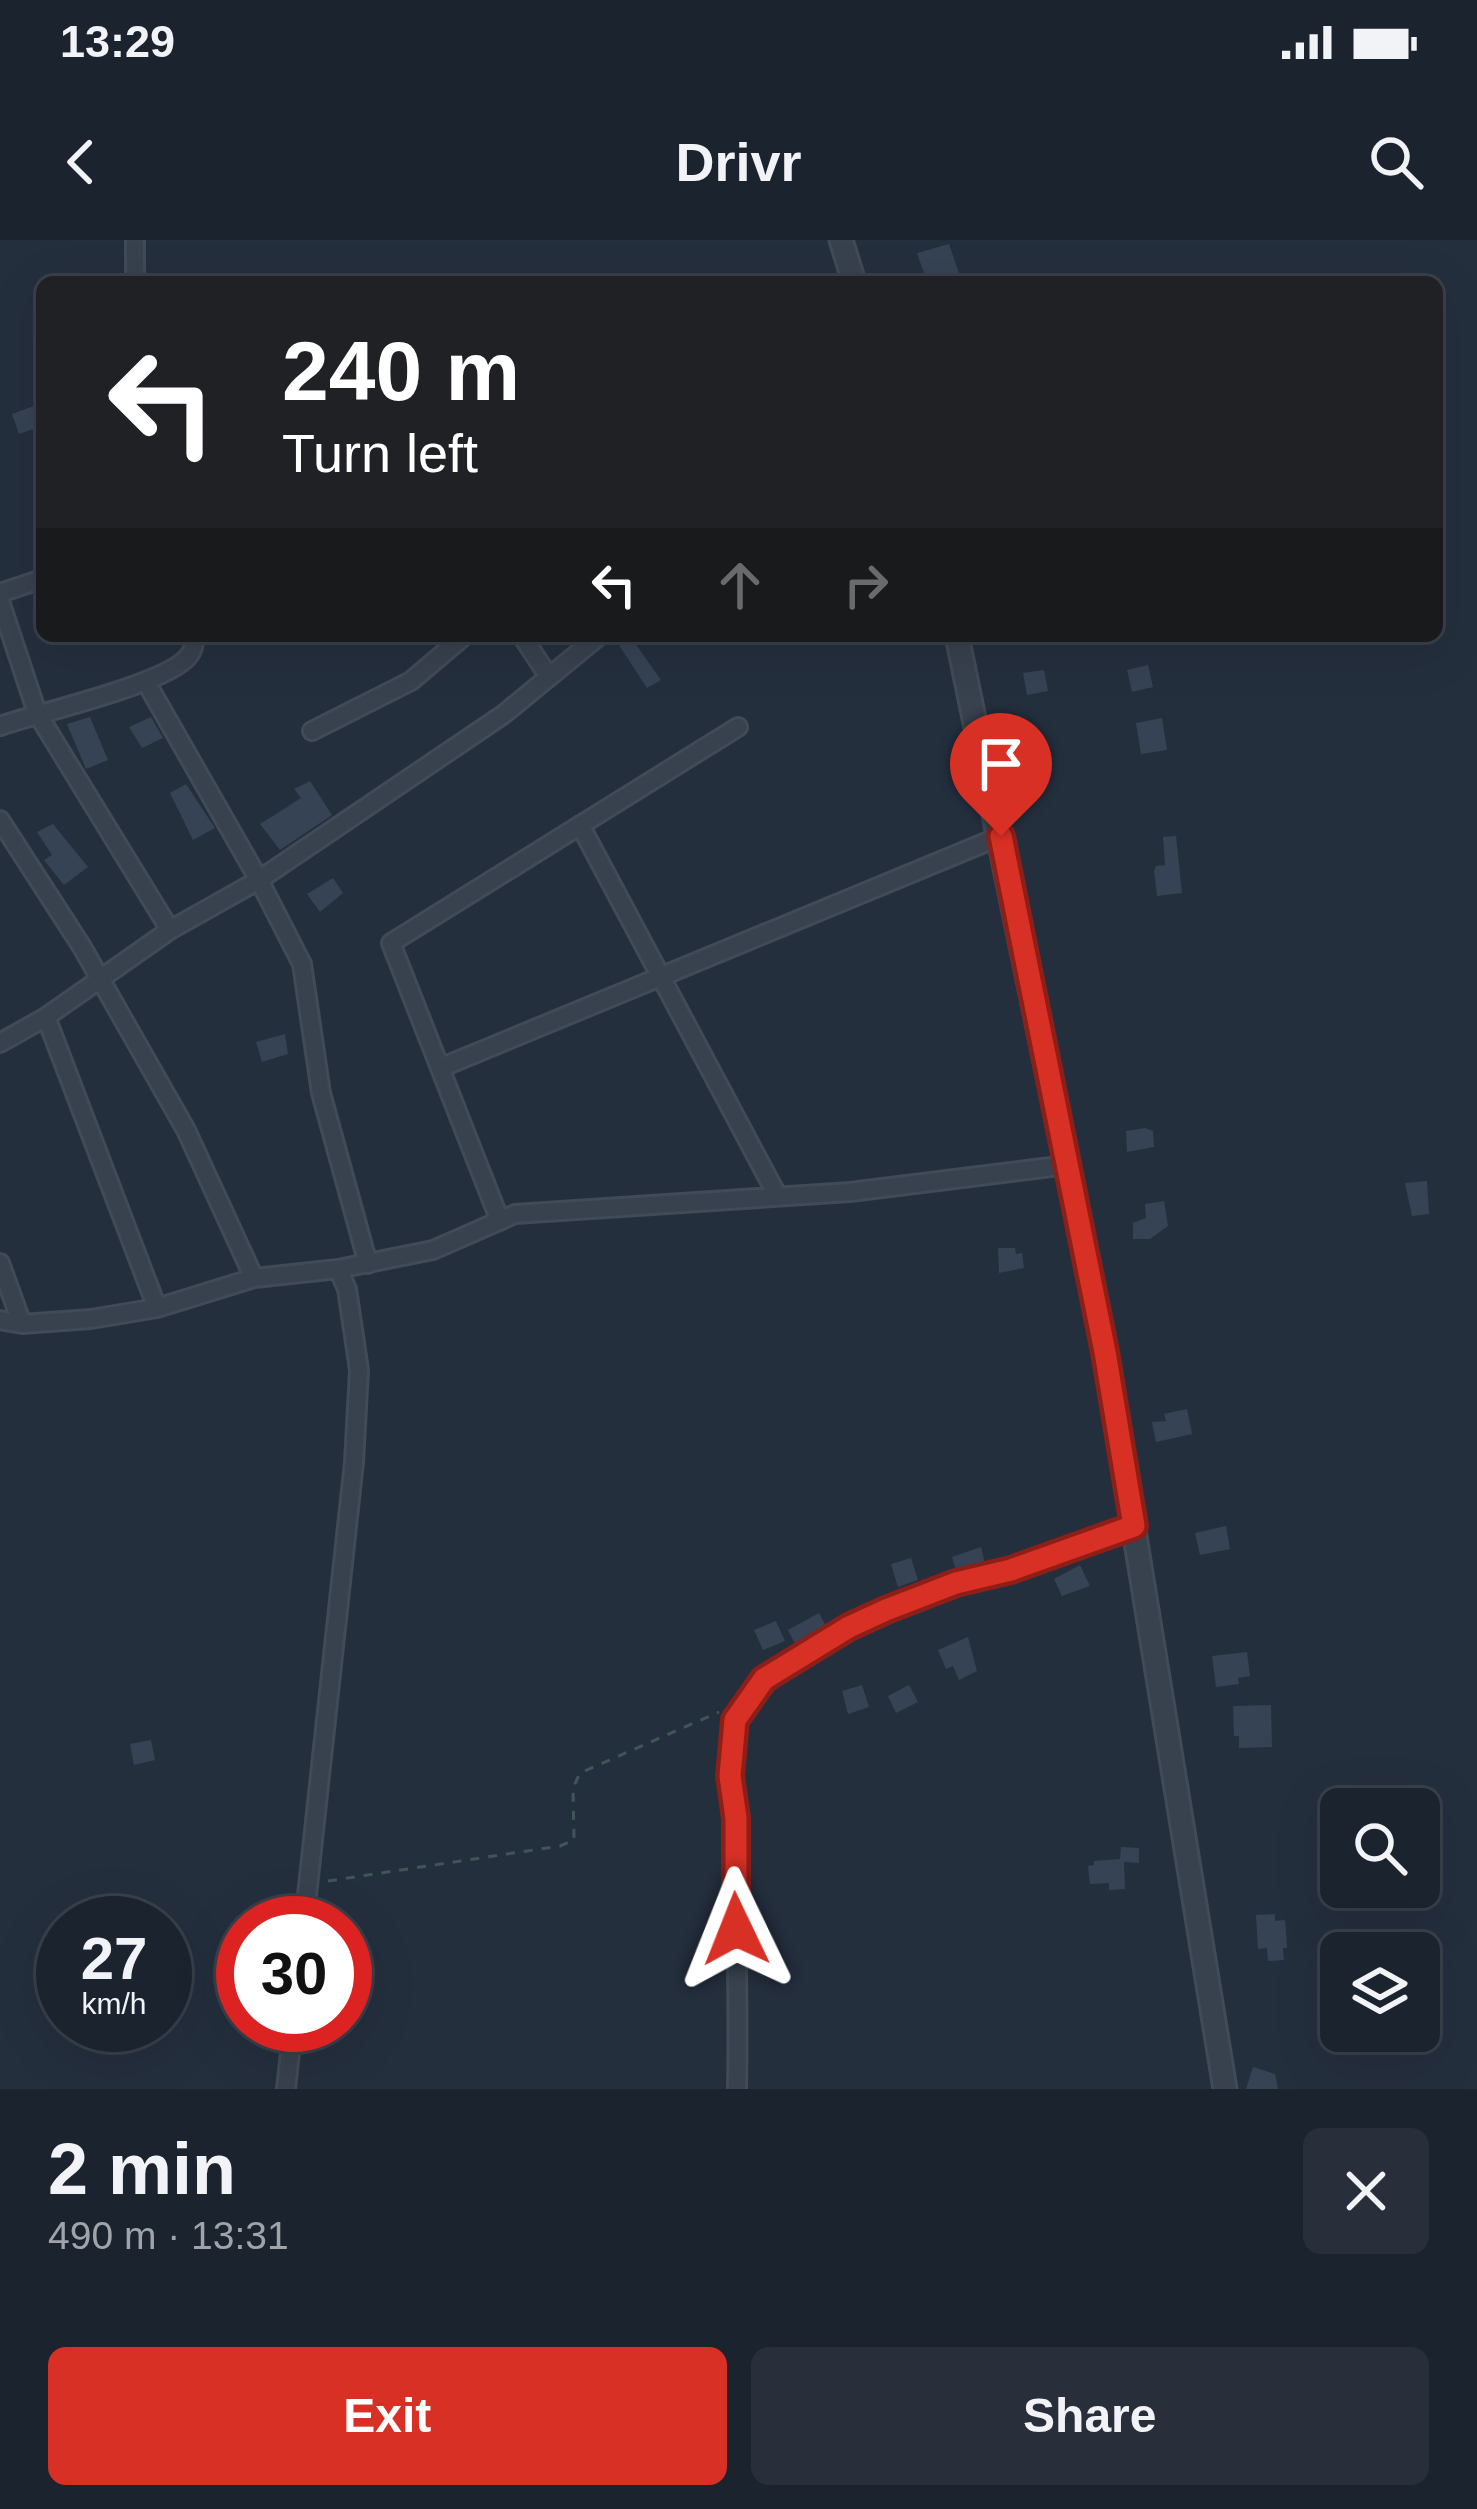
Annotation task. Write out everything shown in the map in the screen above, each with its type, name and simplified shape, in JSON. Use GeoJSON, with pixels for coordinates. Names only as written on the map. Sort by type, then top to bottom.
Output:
{"type":"FeatureCollection","features":[{"type":"Feature","properties":{"kind":"street"},"geometry":{"type":"LineString","coordinates":[[134,276],[135,240]]}},
{"type":"Feature","properties":{"kind":"street"},"geometry":{"type":"LineString","coordinates":[[841,240],[852,276]]}},
{"type":"Feature","properties":{"kind":"street"},"geometry":{"type":"LineString","coordinates":[[36,582],[0,597],[37,713],[170,930]]}},
{"type":"Feature","properties":{"kind":"street"},"geometry":{"type":"LineString","coordinates":[[0,726],[146,682],[183,662],[194,642]]}},
{"type":"Feature","properties":{"kind":"street"},"geometry":{"type":"LineString","coordinates":[[312,730],[411,681],[457,642]]}},
{"type":"Feature","properties":{"kind":"street"},"geometry":{"type":"LineString","coordinates":[[526,642],[550,677]]}},
{"type":"Feature","properties":{"kind":"street"},"geometry":{"type":"LineString","coordinates":[[0,1042],[46,1017],[170,930],[259,880],[504,714],[592,642]]}},
{"type":"Feature","properties":{"kind":"street"},"geometry":{"type":"LineString","coordinates":[[959,642],[1105,1352],[1225,2089]]}},
{"type":"Feature","properties":{"kind":"street"},"geometry":{"type":"LineString","coordinates":[[146,682],[302,964],[322,1093],[368,1264]]}},
{"type":"Feature","properties":{"kind":"street"},"geometry":{"type":"LineString","coordinates":[[500,1221],[391,943],[737,727]]}},
{"type":"Feature","properties":{"kind":"street"},"geometry":{"type":"LineString","coordinates":[[0,820],[186,1130],[254,1278]]}},
{"type":"Feature","properties":{"kind":"street"},"geometry":{"type":"LineString","coordinates":[[580,825],[777,1196]]}},
{"type":"Feature","properties":{"kind":"street"},"geometry":{"type":"LineString","coordinates":[[440,1068],[1001,836]]}},
{"type":"Feature","properties":{"kind":"street"},"geometry":{"type":"LineString","coordinates":[[46,1017],[157,1308]]}},
{"type":"Feature","properties":{"kind":"street"},"geometry":{"type":"LineString","coordinates":[[0,1320],[22,1324],[157,1308],[254,1278],[338,1269],[433,1250],[515,1214],[850,1192],[1067,1165]]}},
{"type":"Feature","properties":{"kind":"street"},"geometry":{"type":"LineString","coordinates":[[0,1263],[22,1324]]}},
{"type":"Feature","properties":{"kind":"street"},"geometry":{"type":"LineString","coordinates":[[307,1896],[353,1462],[358,1370],[347,1289],[338,1269]]}},
{"type":"Feature","properties":{"kind":"street"},"geometry":{"type":"LineString","coordinates":[[737,2089],[740,1976],[734,1883],[736,1818],[730,1776],[735,1720],[749,1698],[764,1679],[867,1618],[956,1583],[1011,1570],[1134,1526]]}},
{"type":"Feature","properties":{"kind":"street"},"geometry":{"type":"LineString","coordinates":[[286,2089],[290,2052]]}},
{"type":"Feature","properties":{"kind":"path"},"geometry":{"type":"LineString","coordinates":[[308,1883],[560,1846],[574,1840],[573,1788],[580,1773],[749,1698]]}},
{"type":"Feature","properties":{"kind":"building"},"geometry":{"type":"Polygon","coordinates":[[[949,244],[960,276],[925,276],[917,253],[949,244]]]}},
{"type":"Feature","properties":{"kind":"building"},"geometry":{"type":"Polygon","coordinates":[[[36,405],[36,428],[19,434],[12,414],[36,405]]]}},
{"type":"Feature","properties":{"kind":"building"},"geometry":{"type":"Polygon","coordinates":[[[617,642],[634,642],[661,680],[647,688],[617,642]]]}},
{"type":"Feature","properties":{"kind":"building"},"geometry":{"type":"Polygon","coordinates":[[[1148,665],[1153,687],[1132,692],[1127,670],[1148,665]]]}},
{"type":"Feature","properties":{"kind":"building"},"geometry":{"type":"Polygon","coordinates":[[[1044,670],[1048,691],[1027,695],[1023,673],[1044,670]]]}},
{"type":"Feature","properties":{"kind":"building"},"geometry":{"type":"Polygon","coordinates":[[[90,717],[108,760],[86,769],[67,724],[90,717]]]}},
{"type":"Feature","properties":{"kind":"building"},"geometry":{"type":"Polygon","coordinates":[[[151,717],[163,738],[142,748],[129,727],[151,717]]]}},
{"type":"Feature","properties":{"kind":"building"},"geometry":{"type":"Polygon","coordinates":[[[1162,718],[1167,750],[1141,754],[1136,723],[1162,718]]]}},
{"type":"Feature","properties":{"kind":"building"},"geometry":{"type":"Polygon","coordinates":[[[310,781],[332,815],[280,850],[260,824],[301,798],[294,789],[310,781]]]}},
{"type":"Feature","properties":{"kind":"building"},"geometry":{"type":"Polygon","coordinates":[[[186,784],[215,828],[193,840],[170,793],[186,784]]]}},
{"type":"Feature","properties":{"kind":"building"},"geometry":{"type":"Polygon","coordinates":[[[53,824],[88,867],[64,885],[44,860],[52,855],[37,832],[53,824]]]}},
{"type":"Feature","properties":{"kind":"building"},"geometry":{"type":"Polygon","coordinates":[[[1176,836],[1182,893],[1157,896],[1154,871],[1165,865],[1163,837],[1176,836]]]}},
{"type":"Feature","properties":{"kind":"building"},"geometry":{"type":"Polygon","coordinates":[[[333,878],[343,893],[320,912],[307,894],[333,878]]]}},
{"type":"Feature","properties":{"kind":"building"},"geometry":{"type":"Polygon","coordinates":[[[285,1034],[288,1054],[262,1062],[256,1042],[285,1034]]]}},
{"type":"Feature","properties":{"kind":"building"},"geometry":{"type":"Polygon","coordinates":[[[1126,1131],[1153,1131],[1154,1147],[1127,1152],[1126,1131]]]}},
{"type":"Feature","properties":{"kind":"building"},"geometry":{"type":"Polygon","coordinates":[[[1427,1181],[1429,1214],[1412,1216],[1405,1183],[1427,1181]]]}},
{"type":"Feature","properties":{"kind":"building"},"geometry":{"type":"Polygon","coordinates":[[[1164,1201],[1168,1226],[1150,1239],[1133,1239],[1133,1223],[1146,1218],[1145,1204],[1164,1201]]]}},
{"type":"Feature","properties":{"kind":"building"},"geometry":{"type":"Polygon","coordinates":[[[998,1248],[1022,1253],[1024,1268],[999,1273],[998,1248]]]}},
{"type":"Feature","properties":{"kind":"building"},"geometry":{"type":"Polygon","coordinates":[[[1187,1409],[1192,1434],[1156,1442],[1152,1422],[1166,1421],[1164,1414],[1187,1409]]]}},
{"type":"Feature","properties":{"kind":"building"},"geometry":{"type":"Polygon","coordinates":[[[1226,1526],[1230,1549],[1200,1555],[1195,1533],[1226,1526]]]}},
{"type":"Feature","properties":{"kind":"building"},"geometry":{"type":"Polygon","coordinates":[[[981,1547],[985,1564],[956,1570],[952,1557],[981,1547]]]}},
{"type":"Feature","properties":{"kind":"building"},"geometry":{"type":"Polygon","coordinates":[[[911,1558],[918,1580],[898,1587],[891,1564],[911,1558]]]}},
{"type":"Feature","properties":{"kind":"building"},"geometry":{"type":"Polygon","coordinates":[[[1080,1565],[1090,1586],[1062,1596],[1054,1579],[1080,1565]]]}},
{"type":"Feature","properties":{"kind":"building"},"geometry":{"type":"Polygon","coordinates":[[[819,1613],[826,1626],[795,1644],[788,1630],[819,1613]]]}},
{"type":"Feature","properties":{"kind":"building"},"geometry":{"type":"Polygon","coordinates":[[[776,1621],[785,1641],[763,1650],[754,1630],[776,1621]]]}},
{"type":"Feature","properties":{"kind":"building"},"geometry":{"type":"Polygon","coordinates":[[[968,1637],[977,1671],[959,1680],[953,1666],[946,1669],[938,1650],[968,1637]]]}},
{"type":"Feature","properties":{"kind":"building"},"geometry":{"type":"Polygon","coordinates":[[[1247,1652],[1250,1676],[1238,1678],[1239,1684],[1216,1687],[1212,1656],[1247,1652]]]}},
{"type":"Feature","properties":{"kind":"building"},"geometry":{"type":"Polygon","coordinates":[[[862,1685],[869,1707],[848,1714],[842,1691],[862,1685]]]}},
{"type":"Feature","properties":{"kind":"building"},"geometry":{"type":"Polygon","coordinates":[[[909,1685],[918,1702],[896,1713],[888,1696],[909,1685]]]}},
{"type":"Feature","properties":{"kind":"building"},"geometry":{"type":"Polygon","coordinates":[[[1271,1705],[1272,1747],[1239,1748],[1233,1706],[1271,1705]]]}},
{"type":"Feature","properties":{"kind":"building"},"geometry":{"type":"Polygon","coordinates":[[[151,1740],[155,1760],[134,1765],[130,1744],[151,1740]]]}},
{"type":"Feature","properties":{"kind":"building"},"geometry":{"type":"Polygon","coordinates":[[[1121,1847],[1139,1848],[1139,1863],[1124,1862],[1125,1889],[1109,1890],[1109,1883],[1090,1884],[1088,1866],[1094,1861],[1120,1859],[1121,1847]]]}},
{"type":"Feature","properties":{"kind":"building"},"geometry":{"type":"Polygon","coordinates":[[[1275,1914],[1275,1921],[1285,1920],[1287,1948],[1283,1948],[1284,1960],[1268,1961],[1267,1948],[1258,1949],[1256,1915],[1275,1914]]]}},
{"type":"Feature","properties":{"kind":"building"},"geometry":{"type":"Polygon","coordinates":[[[1253,2067],[1275,2074],[1278,2089],[1246,2089],[1253,2067]]]}},
{"type":"Feature","properties":{"kind":"route"},"geometry":{"type":"LineString","coordinates":[[736,1929],[736,1818],[730,1776],[735,1720],[764,1679],[886,1610],[1134,1526],[1105,1352],[1001,836]]}}]}
